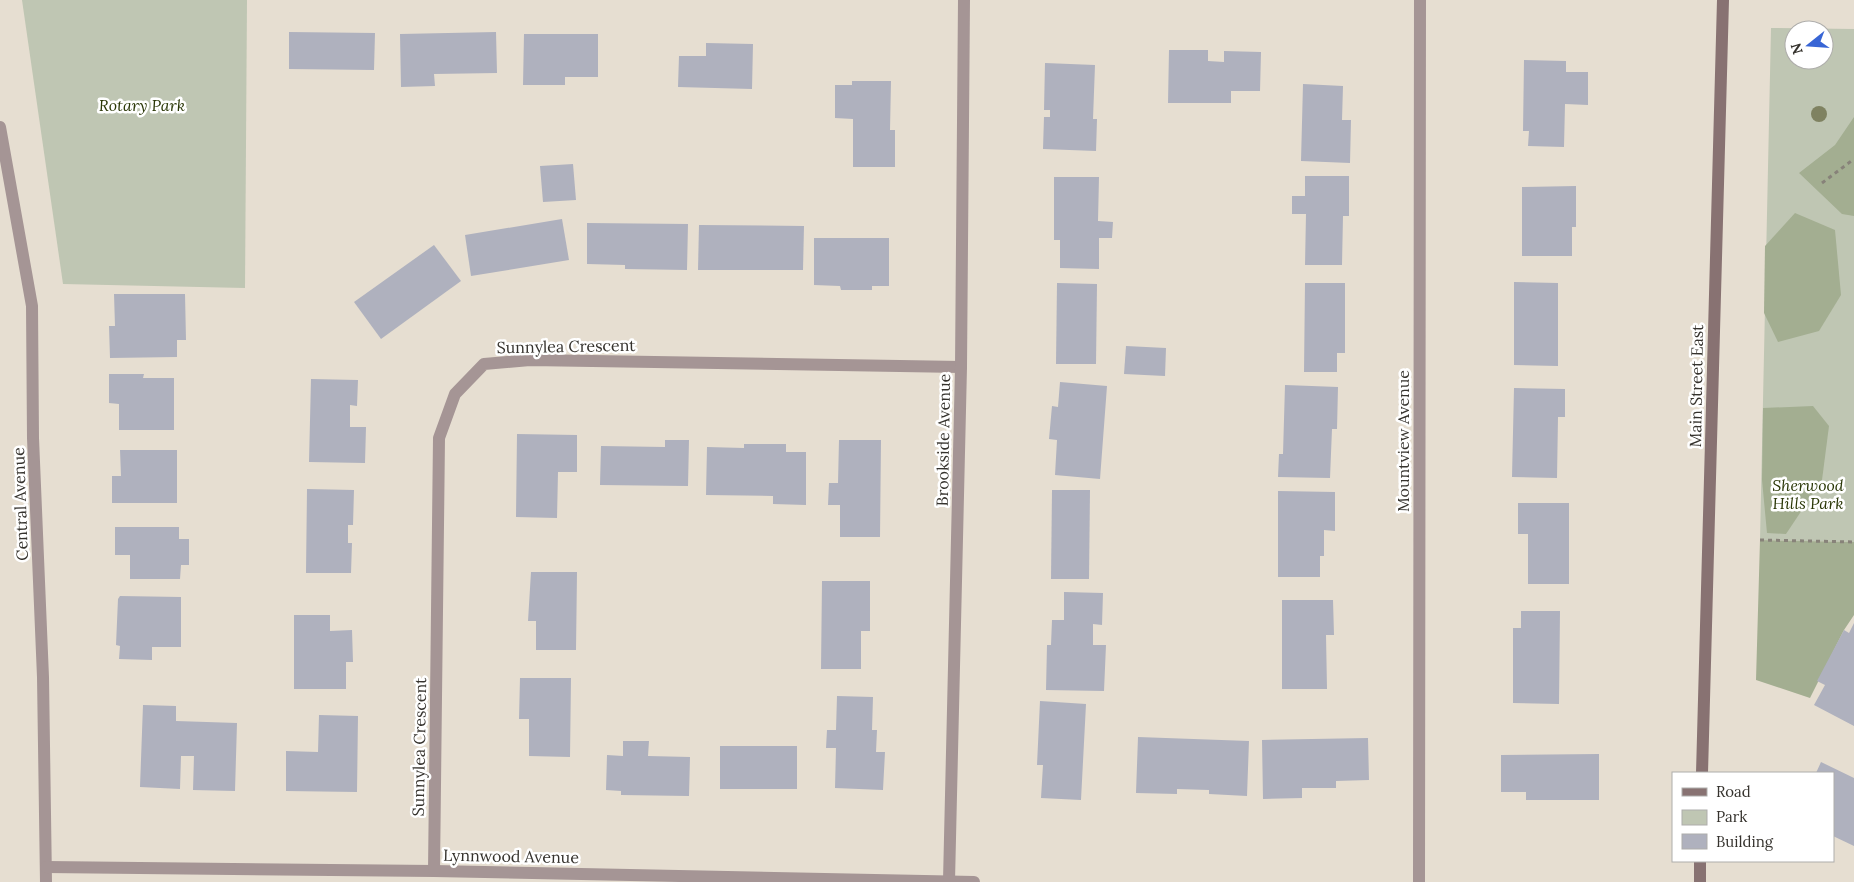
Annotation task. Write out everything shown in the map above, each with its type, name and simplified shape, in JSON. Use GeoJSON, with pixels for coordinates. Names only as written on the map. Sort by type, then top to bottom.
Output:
{"type":"FeatureCollection","features":[{"type":"Feature","properties":{"kind":"main road","name":"Main Street East"},"geometry":{"type":"LineString","coordinates":[[1702,772],[1723,0]]}},
{"type":"Feature","properties":{"kind":"main road"},"geometry":{"type":"LineString","coordinates":[[1700,862],[1700,882]]}},
{"type":"Feature","properties":{"kind":"street","name":"Brookside Avenue"},"geometry":{"type":"LineString","coordinates":[[949,881],[960,367],[964,0]]}},
{"type":"Feature","properties":{"kind":"street","name":"Mountview Avenue"},"geometry":{"type":"LineString","coordinates":[[1419,882],[1420,0]]}},
{"type":"Feature","properties":{"kind":"street","name":"Central Avenue"},"geometry":{"type":"LineString","coordinates":[[0,127],[32,306],[33,438],[43,677],[46,882]]}},
{"type":"Feature","properties":{"kind":"street","name":"Sunnylea Crescent"},"geometry":{"type":"LineString","coordinates":[[434,871],[439,438],[455,394],[484,364],[530,360],[960,367]]}},
{"type":"Feature","properties":{"kind":"street","name":"Lynnwood Avenue"},"geometry":{"type":"LineString","coordinates":[[46,867],[434,871],[974,882]]}},
{"type":"Feature","properties":{"kind":"path"},"geometry":{"type":"LineString","coordinates":[[1822,183],[1854,159]]}},
{"type":"Feature","properties":{"kind":"path"},"geometry":{"type":"LineString","coordinates":[[1760,540],[1854,542]]}},
{"type":"Feature","properties":{"kind":"green space","name":"Rotary Park"},"geometry":{"type":"Polygon","coordinates":[[[22,0],[247,0],[245,288],[63,284],[22,0]]]}},
{"type":"Feature","properties":{"kind":"green space","name":"Sherwood Hills Park"},"geometry":{"type":"Polygon","coordinates":[[[1771,28],[1784,28],[1784,70],[1834,70],[1834,29],[1854,29],[1854,542],[1760,540],[1771,28]]]}},
{"type":"Feature","properties":{"kind":"green space"},"geometry":{"type":"Polygon","coordinates":[[[1854,117],[1854,216],[1842,214],[1799,173],[1835,145],[1854,117]]]}},
{"type":"Feature","properties":{"kind":"green space"},"geometry":{"type":"Polygon","coordinates":[[[1795,213],[1835,230],[1841,295],[1819,331],[1778,342],[1764,313],[1765,246],[1795,213]]]}},
{"type":"Feature","properties":{"kind":"green space"},"geometry":{"type":"Polygon","coordinates":[[[1813,406],[1829,426],[1822,480],[1786,534],[1767,533],[1762,480],[1763,408],[1813,406]]]}},
{"type":"Feature","properties":{"kind":"green space"},"geometry":{"type":"Polygon","coordinates":[[[1760,540],[1854,542],[1854,615],[1844,630],[1810,698],[1756,680],[1760,540]]]}},
{"type":"Feature","properties":{"kind":"building"},"geometry":{"type":"Polygon","coordinates":[[[289,32],[375,33],[374,70],[289,69],[289,32]]]}},
{"type":"Feature","properties":{"kind":"building"},"geometry":{"type":"Polygon","coordinates":[[[496,32],[497,73],[434,74],[435,86],[401,87],[400,34],[496,32]]]}},
{"type":"Feature","properties":{"kind":"building"},"geometry":{"type":"Polygon","coordinates":[[[524,34],[598,34],[598,77],[565,77],[565,85],[523,85],[524,34]]]}},
{"type":"Feature","properties":{"kind":"building"},"geometry":{"type":"Polygon","coordinates":[[[706,43],[753,44],[752,89],[678,87],[679,56],[706,56],[706,43]]]}},
{"type":"Feature","properties":{"kind":"building"},"geometry":{"type":"Polygon","coordinates":[[[1169,50],[1208,50],[1208,61],[1224,62],[1224,51],[1261,52],[1260,91],[1231,91],[1231,103],[1168,103],[1169,50]]]}},
{"type":"Feature","properties":{"kind":"building"},"geometry":{"type":"Polygon","coordinates":[[[1524,60],[1566,61],[1566,72],[1588,72],[1588,105],[1565,104],[1564,147],[1528,146],[1529,131],[1523,131],[1524,60]]]}},
{"type":"Feature","properties":{"kind":"building"},"geometry":{"type":"Polygon","coordinates":[[[1045,63],[1095,65],[1093,119],[1097,119],[1096,151],[1043,149],[1044,117],[1050,117],[1050,110],[1044,110],[1045,63]]]}},
{"type":"Feature","properties":{"kind":"building"},"geometry":{"type":"Polygon","coordinates":[[[852,81],[891,81],[890,130],[895,130],[895,167],[853,167],[853,119],[835,118],[835,85],[852,85],[852,81]]]}},
{"type":"Feature","properties":{"kind":"building"},"geometry":{"type":"Polygon","coordinates":[[[1303,84],[1343,86],[1342,120],[1351,120],[1350,163],[1301,161],[1303,84]]]}},
{"type":"Feature","properties":{"kind":"building"},"geometry":{"type":"Polygon","coordinates":[[[573,164],[576,200],[543,202],[540,166],[573,164]]]}},
{"type":"Feature","properties":{"kind":"building"},"geometry":{"type":"Polygon","coordinates":[[[1305,176],[1349,176],[1349,216],[1343,216],[1342,265],[1305,265],[1306,214],[1292,214],[1292,196],[1305,196],[1305,176]]]}},
{"type":"Feature","properties":{"kind":"building"},"geometry":{"type":"Polygon","coordinates":[[[1054,177],[1099,177],[1098,221],[1113,222],[1112,238],[1099,238],[1099,269],[1060,268],[1060,240],[1054,240],[1054,177]]]}},
{"type":"Feature","properties":{"kind":"building"},"geometry":{"type":"Polygon","coordinates":[[[1576,186],[1576,227],[1572,227],[1572,256],[1522,256],[1522,187],[1576,186]]]}},
{"type":"Feature","properties":{"kind":"building"},"geometry":{"type":"Polygon","coordinates":[[[562,219],[569,260],[471,276],[465,235],[562,219]]]}},
{"type":"Feature","properties":{"kind":"building"},"geometry":{"type":"Polygon","coordinates":[[[587,223],[688,224],[687,270],[625,269],[625,265],[587,264],[587,223]]]}},
{"type":"Feature","properties":{"kind":"building"},"geometry":{"type":"Polygon","coordinates":[[[699,225],[804,226],[803,270],[698,270],[699,225]]]}},
{"type":"Feature","properties":{"kind":"building"},"geometry":{"type":"Polygon","coordinates":[[[814,238],[889,238],[889,286],[872,286],[872,290],[841,290],[840,286],[814,285],[814,238]]]}},
{"type":"Feature","properties":{"kind":"building"},"geometry":{"type":"Polygon","coordinates":[[[434,245],[461,281],[381,339],[354,302],[434,245]]]}},
{"type":"Feature","properties":{"kind":"building"},"geometry":{"type":"Polygon","coordinates":[[[1514,282],[1558,283],[1558,366],[1514,365],[1514,282]]]}},
{"type":"Feature","properties":{"kind":"building"},"geometry":{"type":"Polygon","coordinates":[[[1057,283],[1097,284],[1096,364],[1056,364],[1057,283]]]}},
{"type":"Feature","properties":{"kind":"building"},"geometry":{"type":"Polygon","coordinates":[[[1305,283],[1345,283],[1345,353],[1337,353],[1337,372],[1304,372],[1305,283]]]}},
{"type":"Feature","properties":{"kind":"building"},"geometry":{"type":"Polygon","coordinates":[[[114,294],[185,294],[186,340],[177,340],[177,357],[110,358],[109,326],[115,326],[114,294]]]}},
{"type":"Feature","properties":{"kind":"building"},"geometry":{"type":"Polygon","coordinates":[[[1126,346],[1166,348],[1165,376],[1124,374],[1126,346]]]}},
{"type":"Feature","properties":{"kind":"building"},"geometry":{"type":"Polygon","coordinates":[[[109,374],[144,374],[143,378],[174,378],[174,430],[119,430],[119,404],[109,403],[109,374]]]}},
{"type":"Feature","properties":{"kind":"building"},"geometry":{"type":"Polygon","coordinates":[[[311,379],[358,380],[357,406],[350,405],[350,427],[366,427],[365,463],[309,462],[311,379]]]}},
{"type":"Feature","properties":{"kind":"building"},"geometry":{"type":"Polygon","coordinates":[[[1060,382],[1107,386],[1100,479],[1055,475],[1057,440],[1049,439],[1052,406],[1058,407],[1060,382]]]}},
{"type":"Feature","properties":{"kind":"building"},"geometry":{"type":"Polygon","coordinates":[[[1285,385],[1338,387],[1337,429],[1332,429],[1330,478],[1278,477],[1279,454],[1283,454],[1285,385]]]}},
{"type":"Feature","properties":{"kind":"building"},"geometry":{"type":"Polygon","coordinates":[[[1514,388],[1565,389],[1565,417],[1558,417],[1557,478],[1512,477],[1514,388]]]}},
{"type":"Feature","properties":{"kind":"building"},"geometry":{"type":"Polygon","coordinates":[[[517,434],[577,435],[577,472],[558,472],[557,518],[516,517],[517,434]]]}},
{"type":"Feature","properties":{"kind":"building"},"geometry":{"type":"Polygon","coordinates":[[[665,440],[689,440],[688,486],[600,485],[601,446],[665,447],[665,440]]]}},
{"type":"Feature","properties":{"kind":"building"},"geometry":{"type":"Polygon","coordinates":[[[839,440],[881,440],[880,537],[840,537],[840,505],[828,505],[829,483],[838,483],[839,440]]]}},
{"type":"Feature","properties":{"kind":"building"},"geometry":{"type":"Polygon","coordinates":[[[744,444],[786,444],[786,452],[806,452],[806,505],[773,504],[773,496],[706,495],[707,447],[744,448],[744,444]]]}},
{"type":"Feature","properties":{"kind":"building"},"geometry":{"type":"Polygon","coordinates":[[[120,450],[177,450],[177,503],[112,503],[112,476],[121,476],[120,450]]]}},
{"type":"Feature","properties":{"kind":"building"},"geometry":{"type":"Polygon","coordinates":[[[307,489],[354,490],[353,525],[348,525],[348,543],[352,543],[351,573],[306,573],[307,489]]]}},
{"type":"Feature","properties":{"kind":"building"},"geometry":{"type":"Polygon","coordinates":[[[1052,490],[1090,490],[1089,579],[1051,579],[1052,490]]]}},
{"type":"Feature","properties":{"kind":"building"},"geometry":{"type":"Polygon","coordinates":[[[1278,491],[1335,492],[1335,531],[1324,530],[1324,556],[1320,556],[1320,577],[1278,577],[1278,491]]]}},
{"type":"Feature","properties":{"kind":"building"},"geometry":{"type":"Polygon","coordinates":[[[1518,503],[1569,503],[1569,584],[1528,584],[1528,534],[1518,534],[1518,503]]]}},
{"type":"Feature","properties":{"kind":"building"},"geometry":{"type":"Polygon","coordinates":[[[115,527],[179,527],[179,539],[189,539],[189,565],[181,565],[180,579],[130,579],[130,555],[115,555],[115,527]]]}},
{"type":"Feature","properties":{"kind":"building"},"geometry":{"type":"Polygon","coordinates":[[[531,572],[577,572],[576,650],[536,650],[536,621],[528,621],[531,572]]]}},
{"type":"Feature","properties":{"kind":"building"},"geometry":{"type":"Polygon","coordinates":[[[822,581],[870,581],[870,631],[861,631],[861,669],[821,669],[822,581]]]}},
{"type":"Feature","properties":{"kind":"building"},"geometry":{"type":"Polygon","coordinates":[[[1064,592],[1103,593],[1102,625],[1093,624],[1093,645],[1106,645],[1104,691],[1046,690],[1047,645],[1051,645],[1052,620],[1064,620],[1064,592]]]}},
{"type":"Feature","properties":{"kind":"building"},"geometry":{"type":"Polygon","coordinates":[[[120,596],[181,597],[181,647],[152,647],[152,660],[119,659],[120,646],[116,645],[118,599],[120,596]]]}},
{"type":"Feature","properties":{"kind":"building"},"geometry":{"type":"Polygon","coordinates":[[[1282,600],[1333,600],[1334,635],[1326,635],[1327,689],[1282,689],[1282,600]]]}},
{"type":"Feature","properties":{"kind":"building"},"geometry":{"type":"Polygon","coordinates":[[[1521,611],[1560,611],[1559,704],[1513,703],[1513,628],[1521,628],[1521,611]]]}},
{"type":"Feature","properties":{"kind":"building"},"geometry":{"type":"Polygon","coordinates":[[[294,615],[330,615],[330,631],[352,630],[353,662],[346,662],[346,689],[294,689],[294,615]]]}},
{"type":"Feature","properties":{"kind":"building"},"geometry":{"type":"Polygon","coordinates":[[[1854,623],[1854,726],[1814,705],[1825,685],[1817,681],[1844,630],[1849,633],[1854,623]]]}},
{"type":"Feature","properties":{"kind":"building"},"geometry":{"type":"Polygon","coordinates":[[[520,678],[571,678],[570,757],[529,756],[529,719],[519,719],[520,678]]]}},
{"type":"Feature","properties":{"kind":"building"},"geometry":{"type":"Polygon","coordinates":[[[837,696],[873,697],[872,730],[877,730],[876,752],[885,752],[883,790],[835,788],[836,748],[826,748],[827,730],[836,730],[837,696]]]}},
{"type":"Feature","properties":{"kind":"building"},"geometry":{"type":"Polygon","coordinates":[[[1040,701],[1086,704],[1081,800],[1041,798],[1043,765],[1037,765],[1040,701]]]}},
{"type":"Feature","properties":{"kind":"building"},"geometry":{"type":"Polygon","coordinates":[[[143,705],[176,706],[176,721],[237,723],[235,791],[193,790],[194,756],[181,756],[180,789],[140,787],[143,705]]]}},
{"type":"Feature","properties":{"kind":"building"},"geometry":{"type":"Polygon","coordinates":[[[319,715],[358,716],[357,792],[286,791],[286,751],[318,752],[319,715]]]}},
{"type":"Feature","properties":{"kind":"building"},"geometry":{"type":"Polygon","coordinates":[[[1138,737],[1249,741],[1247,796],[1209,794],[1209,790],[1177,789],[1177,794],[1136,793],[1138,737]]]}},
{"type":"Feature","properties":{"kind":"building"},"geometry":{"type":"Polygon","coordinates":[[[1368,738],[1369,780],[1336,781],[1336,788],[1302,788],[1302,798],[1263,799],[1262,740],[1368,738]]]}},
{"type":"Feature","properties":{"kind":"building"},"geometry":{"type":"Polygon","coordinates":[[[623,741],[649,741],[648,756],[690,757],[689,796],[621,795],[621,791],[606,790],[607,755],[623,756],[623,741]]]}},
{"type":"Feature","properties":{"kind":"building"},"geometry":{"type":"Polygon","coordinates":[[[720,746],[797,746],[797,789],[720,789],[720,746]]]}},
{"type":"Feature","properties":{"kind":"building"},"geometry":{"type":"Polygon","coordinates":[[[1599,754],[1599,800],[1526,800],[1526,792],[1501,792],[1501,755],[1599,754]]]}},
{"type":"Feature","properties":{"kind":"building"},"geometry":{"type":"Polygon","coordinates":[[[1821,762],[1854,778],[1854,846],[1834,836],[1834,772],[1816,772],[1821,762]]]}}]}
